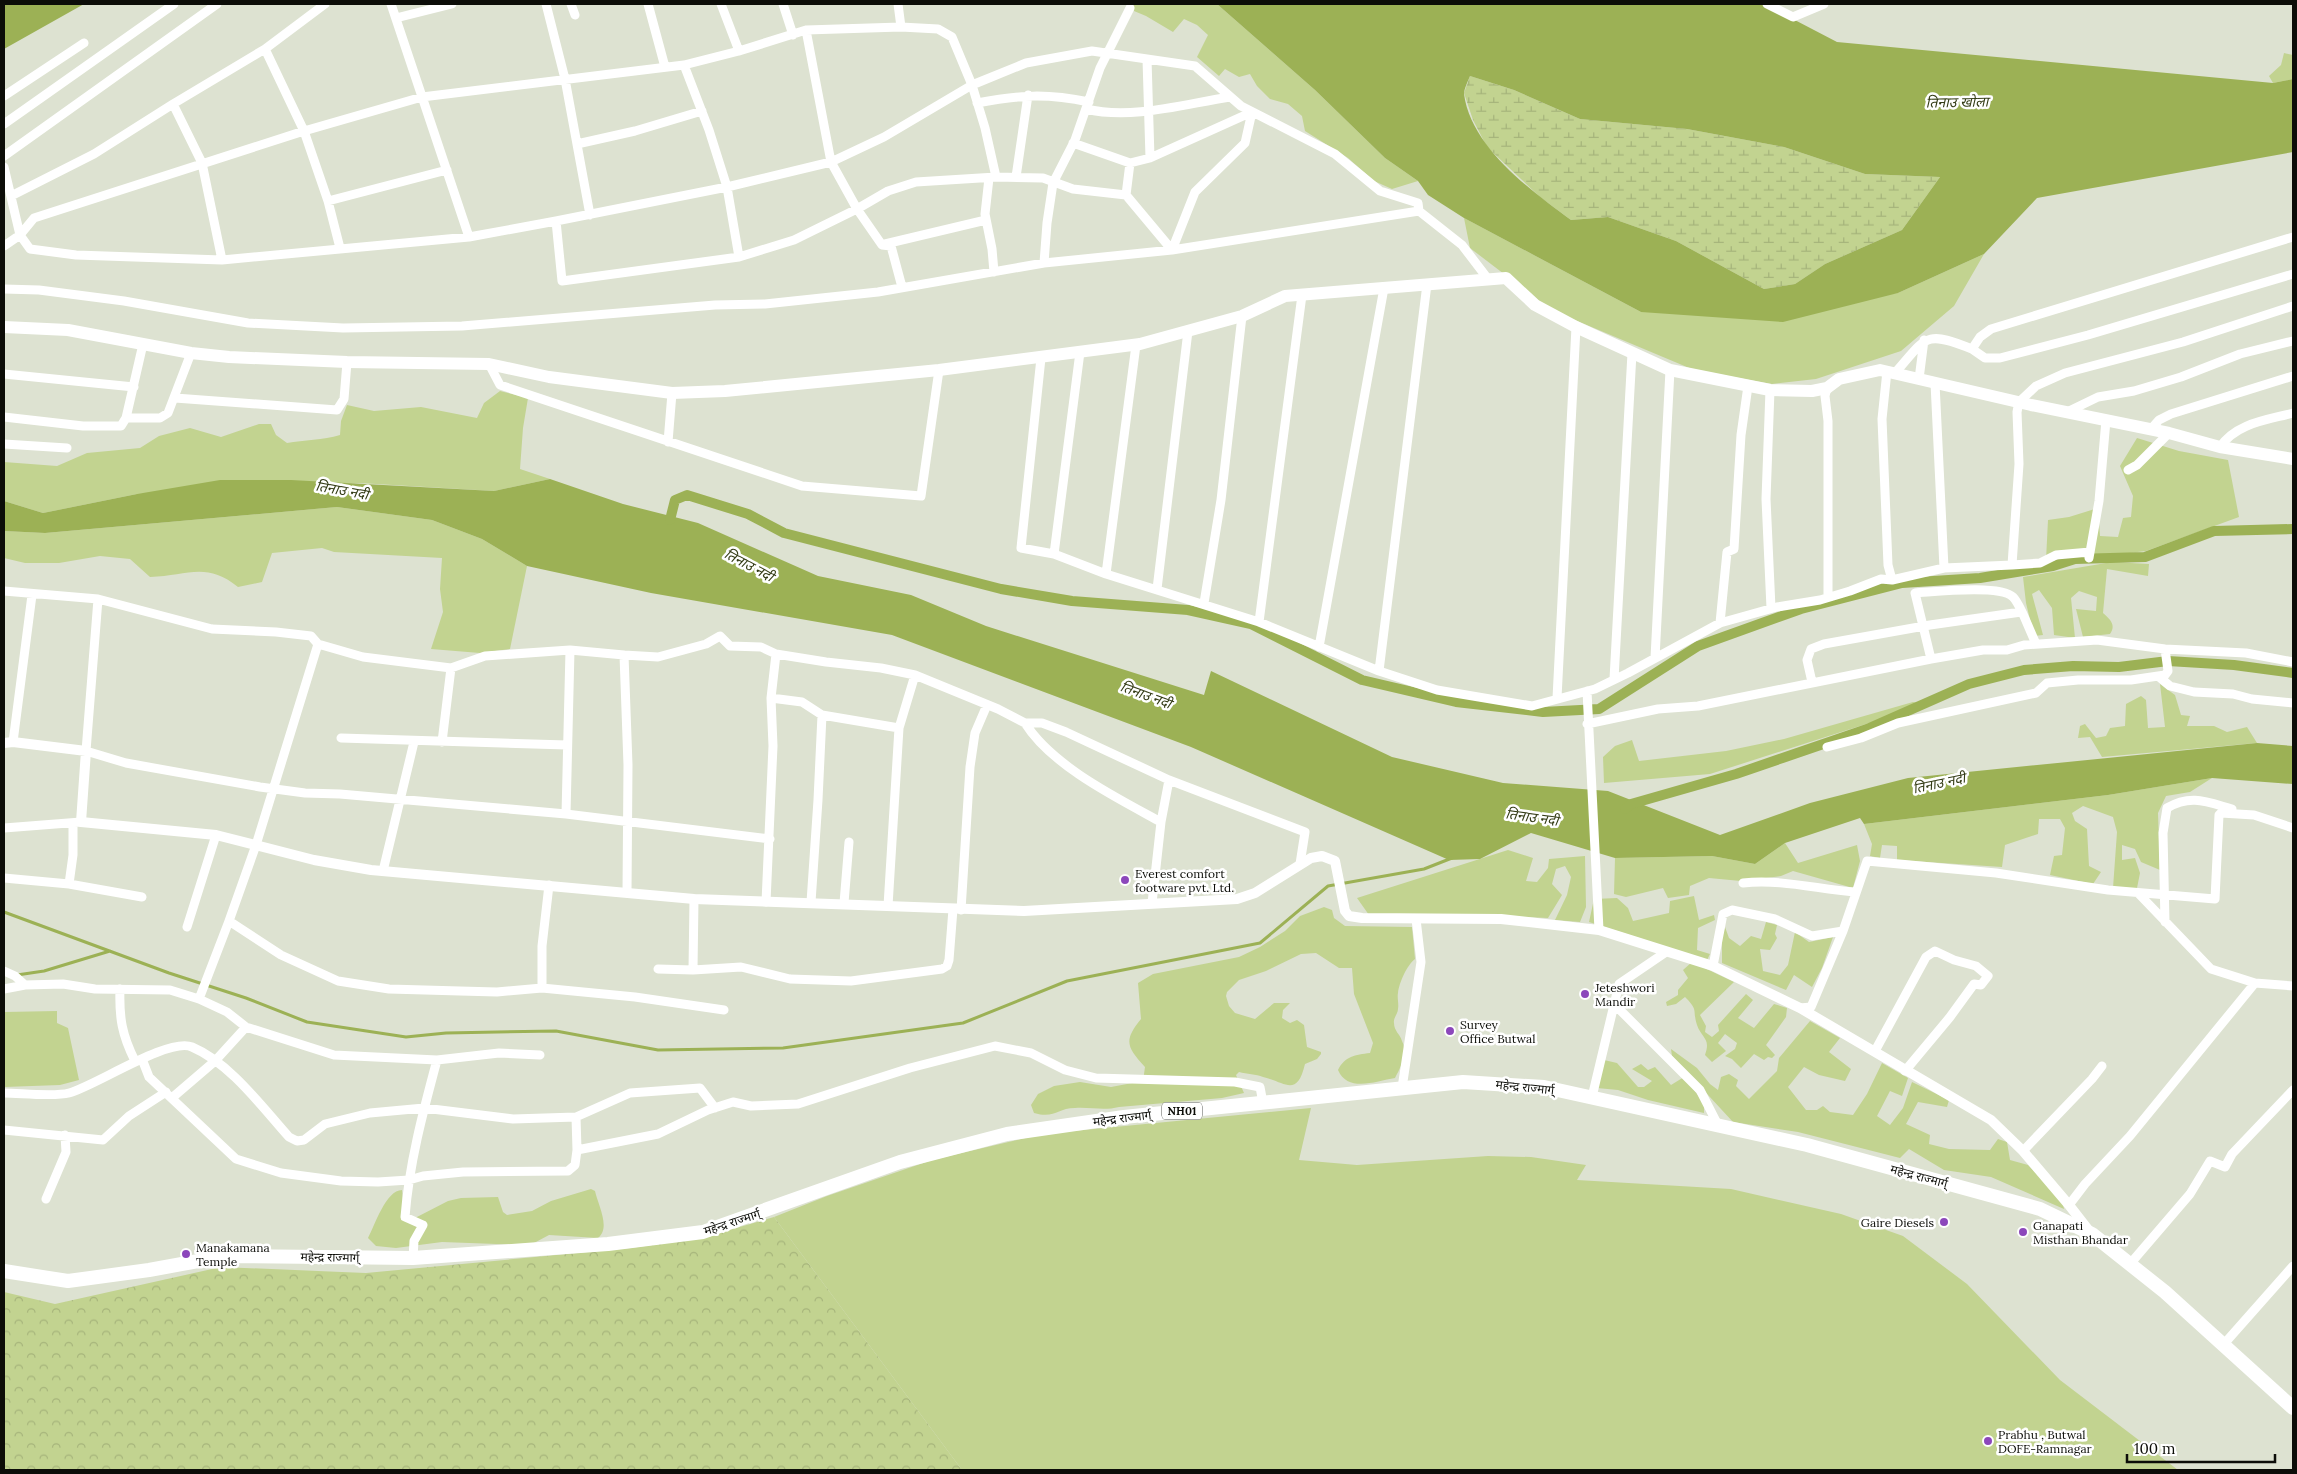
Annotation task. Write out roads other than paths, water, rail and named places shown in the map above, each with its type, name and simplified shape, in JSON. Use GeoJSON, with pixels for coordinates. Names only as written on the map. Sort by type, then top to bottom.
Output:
{"type":"FeatureCollection","features":[{"type":"Feature","properties":{"kind":"highway","name":"महेन्द्र राज्मार्ग्"},"geometry":{"type":"LineString","coordinates":[[4,1271],[68,1281],[149,1270],[226,1256],[413,1258],[608,1244],[703,1232],[900,1162],[1007,1134],[1124,1117],[1463,1082],[1544,1087],[1718,1125],[1807,1145],[2040,1209],[2092,1234],[2165,1292],[2293,1408]]}},
{"type":"Feature","properties":{"kind":"main road"},"geometry":{"type":"LineString","coordinates":[[4,327],[68,330],[192,353],[229,357],[347,362],[490,364],[549,377],[672,393],[725,391],[1041,358],[1136,344],[1188,331],[1242,316],[1286,296],[1506,278],[1536,306],[1576,328],[1670,370],[1770,390],[1812,391],[1827,388],[1840,380],[1880,370],[2019,402],[2169,433],[2220,447],[2293,459]]}},
{"type":"Feature","properties":{"kind":"street"},"geometry":{"type":"LineString","coordinates":[[4,124],[174,4]]}},
{"type":"Feature","properties":{"kind":"street"},"geometry":{"type":"LineString","coordinates":[[4,156],[217,4]]}},
{"type":"Feature","properties":{"kind":"street"},"geometry":{"type":"LineString","coordinates":[[11,196],[94,154],[172,104],[265,49],[325,4]]}},
{"type":"Feature","properties":{"kind":"street"},"geometry":{"type":"LineString","coordinates":[[391,4],[469,237]]}},
{"type":"Feature","properties":{"kind":"street"},"geometry":{"type":"LineString","coordinates":[[396,18],[452,4]]}},
{"type":"Feature","properties":{"kind":"street"},"geometry":{"type":"LineString","coordinates":[[546,4],[565,79],[590,215]]}},
{"type":"Feature","properties":{"kind":"street"},"geometry":{"type":"LineString","coordinates":[[571,4],[575,15]]}},
{"type":"Feature","properties":{"kind":"street"},"geometry":{"type":"LineString","coordinates":[[648,4],[666,67]]}},
{"type":"Feature","properties":{"kind":"street"},"geometry":{"type":"LineString","coordinates":[[721,4],[739,51]]}},
{"type":"Feature","properties":{"kind":"street"},"geometry":{"type":"LineString","coordinates":[[783,4],[793,35]]}},
{"type":"Feature","properties":{"kind":"street"},"geometry":{"type":"LineString","coordinates":[[898,4],[901,27]]}},
{"type":"Feature","properties":{"kind":"street"},"geometry":{"type":"LineString","coordinates":[[1767,4],[1793,17],[1824,4]]}},
{"type":"Feature","properties":{"kind":"street"},"geometry":{"type":"LineString","coordinates":[[1044,263],[1053,183],[1073,143],[1107,53],[1130,8]]}},
{"type":"Feature","properties":{"kind":"street"},"geometry":{"type":"LineString","coordinates":[[4,246],[20,236],[34,218],[304,131],[422,98],[684,65],[739,51],[806,30],[901,27],[938,29],[952,36],[972,85],[992,178],[985,204],[994,272]]}},
{"type":"Feature","properties":{"kind":"street"},"geometry":{"type":"LineString","coordinates":[[806,30],[831,162],[857,209],[882,245],[891,246],[902,288]]}},
{"type":"Feature","properties":{"kind":"street"},"geometry":{"type":"LineString","coordinates":[[4,96],[84,43]]}},
{"type":"Feature","properties":{"kind":"street"},"geometry":{"type":"LineString","coordinates":[[265,49],[304,131],[328,202],[340,248]]}},
{"type":"Feature","properties":{"kind":"street"},"geometry":{"type":"LineString","coordinates":[[4,167],[20,236],[30,250],[76,255],[222,260],[469,237],[556,222],[727,187],[831,162],[884,137],[972,85],[1026,63],[1092,51],[1195,66],[1230,97],[1252,112],[1336,154],[1380,191],[1418,203],[1419,211],[1462,245],[1488,280]]}},
{"type":"Feature","properties":{"kind":"street"},"geometry":{"type":"LineString","coordinates":[[1147,59],[1150,158]]}},
{"type":"Feature","properties":{"kind":"street"},"geometry":{"type":"LineString","coordinates":[[684,65],[702,111],[727,187],[739,257]]}},
{"type":"Feature","properties":{"kind":"street"},"geometry":{"type":"LineString","coordinates":[[977,103],[1028,95],[1059,96],[1105,114],[1149,110],[1230,97]]}},
{"type":"Feature","properties":{"kind":"street"},"geometry":{"type":"LineString","coordinates":[[1016,177],[1028,95]]}},
{"type":"Feature","properties":{"kind":"street"},"geometry":{"type":"LineString","coordinates":[[172,104],[202,163],[222,260]]}},
{"type":"Feature","properties":{"kind":"street"},"geometry":{"type":"LineString","coordinates":[[577,144],[635,131],[702,111]]}},
{"type":"Feature","properties":{"kind":"street"},"geometry":{"type":"LineString","coordinates":[[1073,143],[1130,163],[1150,158],[1252,112]]}},
{"type":"Feature","properties":{"kind":"street"},"geometry":{"type":"LineString","coordinates":[[1172,250],[1195,192],[1244,143],[1252,112]]}},
{"type":"Feature","properties":{"kind":"street"},"geometry":{"type":"LineString","coordinates":[[1126,195],[1130,163]]}},
{"type":"Feature","properties":{"kind":"street"},"geometry":{"type":"LineString","coordinates":[[328,202],[447,170]]}},
{"type":"Feature","properties":{"kind":"street"},"geometry":{"type":"LineString","coordinates":[[556,222],[562,281],[739,257],[794,240],[857,209],[888,191],[916,182],[1016,177],[1043,178],[1072,189],[1126,195],[1172,250]]}},
{"type":"Feature","properties":{"kind":"street"},"geometry":{"type":"LineString","coordinates":[[4,289],[39,290],[124,301],[248,323],[343,328],[462,326],[715,306],[765,304],[878,292],[1044,263],[1172,250],[1419,211]]}},
{"type":"Feature","properties":{"kind":"street"},"geometry":{"type":"LineString","coordinates":[[882,245],[986,220]]}},
{"type":"Feature","properties":{"kind":"street"},"geometry":{"type":"LineString","coordinates":[[1972,349],[1980,336],[1990,329],[2293,237]]}},
{"type":"Feature","properties":{"kind":"street"},"geometry":{"type":"LineString","coordinates":[[1892,580],[1888,565],[1882,419],[1891,372],[1924,340],[1934,338],[1955,342],[1972,349],[1985,358],[2000,358],[2088,335],[2293,274]]}},
{"type":"Feature","properties":{"kind":"street"},"geometry":{"type":"LineString","coordinates":[[1379,671],[1427,284]]}},
{"type":"Feature","properties":{"kind":"street"},"geometry":{"type":"LineString","coordinates":[[1320,647],[1384,288]]}},
{"type":"Feature","properties":{"kind":"street"},"geometry":{"type":"LineString","coordinates":[[1259,622],[1302,295]]}},
{"type":"Feature","properties":{"kind":"street"},"geometry":{"type":"LineString","coordinates":[[2012,565],[2018,491],[2017,412],[2019,402],[2036,386],[2066,373],[2182,342],[2293,306]]}},
{"type":"Feature","properties":{"kind":"street"},"geometry":{"type":"LineString","coordinates":[[1204,603],[1221,500],[1242,316]]}},
{"type":"Feature","properties":{"kind":"street"},"geometry":{"type":"LineString","coordinates":[[1557,698],[1576,328]]}},
{"type":"Feature","properties":{"kind":"street"},"geometry":{"type":"LineString","coordinates":[[1157,589],[1188,331]]}},
{"type":"Feature","properties":{"kind":"street"},"geometry":{"type":"LineString","coordinates":[[1919,379],[1924,340]]}},
{"type":"Feature","properties":{"kind":"street"},"geometry":{"type":"LineString","coordinates":[[2066,412],[2098,397],[2134,391],[2181,377],[2240,354],[2293,341]]}},
{"type":"Feature","properties":{"kind":"street"},"geometry":{"type":"LineString","coordinates":[[4,417],[83,426],[121,426],[126,418],[144,344]]}},
{"type":"Feature","properties":{"kind":"street"},"geometry":{"type":"LineString","coordinates":[[1106,574],[1136,344]]}},
{"type":"Feature","properties":{"kind":"street"},"geometry":{"type":"LineString","coordinates":[[1054,554],[1080,352]]}},
{"type":"Feature","properties":{"kind":"street"},"geometry":{"type":"LineString","coordinates":[[126,418],[160,418],[166,416],[192,353]]}},
{"type":"Feature","properties":{"kind":"street"},"geometry":{"type":"LineString","coordinates":[[1614,679],[1632,353]]}},
{"type":"Feature","properties":{"kind":"street"},"geometry":{"type":"LineString","coordinates":[[1041,358],[1021,548],[1054,554],[1106,574],[1204,603],[1259,622],[1379,671],[1437,690],[1532,706],[1587,691],[1614,679],[1720,623],[1771,608],[1828,597],[1881,579],[1892,580],[1944,568],[2012,565],[2040,562],[2056,555],[2089,555],[2099,501],[2106,420]]}},
{"type":"Feature","properties":{"kind":"street"},"geometry":{"type":"LineString","coordinates":[[175,398],[337,410],[344,399],[347,362]]}},
{"type":"Feature","properties":{"kind":"street"},"geometry":{"type":"LineString","coordinates":[[490,364],[500,385],[802,486],[921,496],[939,370]]}},
{"type":"Feature","properties":{"kind":"street"},"geometry":{"type":"LineString","coordinates":[[1655,658],[1670,370]]}},
{"type":"Feature","properties":{"kind":"street"},"geometry":{"type":"LineString","coordinates":[[4,374],[134,387]]}},
{"type":"Feature","properties":{"kind":"street"},"geometry":{"type":"LineString","coordinates":[[2151,429],[2159,420],[2171,414],[2293,376]]}},
{"type":"Feature","properties":{"kind":"street"},"geometry":{"type":"LineString","coordinates":[[1935,383],[1944,568]]}},
{"type":"Feature","properties":{"kind":"street"},"geometry":{"type":"LineString","coordinates":[[1720,623],[1727,552],[1734,549],[1741,435],[1748,386]]}},
{"type":"Feature","properties":{"kind":"street"},"geometry":{"type":"LineString","coordinates":[[1827,388],[1825,396],[1828,422],[1828,597]]}},
{"type":"Feature","properties":{"kind":"street"},"geometry":{"type":"LineString","coordinates":[[1770,390],[1766,499],[1771,608]]}},
{"type":"Feature","properties":{"kind":"street"},"geometry":{"type":"LineString","coordinates":[[668,442],[672,393]]}},
{"type":"Feature","properties":{"kind":"street"},"geometry":{"type":"LineString","coordinates":[[2220,447],[2227,437],[2238,430],[2293,413]]}},
{"type":"Feature","properties":{"kind":"street"},"geometry":{"type":"LineString","coordinates":[[2128,470],[2137,465],[2169,433]]}},
{"type":"Feature","properties":{"kind":"street"},"geometry":{"type":"LineString","coordinates":[[4,444],[67,448]]}},
{"type":"Feature","properties":{"kind":"street"},"geometry":{"type":"LineString","coordinates":[[1931,659],[1915,593],[1961,590],[1998,591],[2012,596],[2023,614],[2036,644]]}},
{"type":"Feature","properties":{"kind":"street"},"geometry":{"type":"LineString","coordinates":[[4,591],[98,599],[212,629],[276,632],[311,636],[318,644],[363,657],[451,668],[485,656],[570,650],[658,657],[706,644],[720,636],[730,646],[761,647],[776,654],[881,668],[915,675],[1025,723],[1042,723],[1066,732],[1169,780],[1305,832],[1300,864]]}},
{"type":"Feature","properties":{"kind":"street"},"geometry":{"type":"LineString","coordinates":[[32,594],[8,742],[86,751],[126,763],[272,788],[566,814],[769,838]]}},
{"type":"Feature","properties":{"kind":"street"},"geometry":{"type":"LineString","coordinates":[[69,884],[86,751],[98,599]]}},
{"type":"Feature","properties":{"kind":"street"},"geometry":{"type":"LineString","coordinates":[[1812,682],[1807,660],[1811,649],[1824,644],[1923,626],[2023,614]]}},
{"type":"Feature","properties":{"kind":"street"},"geometry":{"type":"LineString","coordinates":[[1587,724],[1658,709],[1698,706],[1931,659],[1983,650],[2007,650],[2024,645],[2097,640],[2165,649],[2246,653],[2293,662]]}},
{"type":"Feature","properties":{"kind":"street"},"geometry":{"type":"LineString","coordinates":[[199,999],[256,845],[272,788],[318,644]]}},
{"type":"Feature","properties":{"kind":"street"},"geometry":{"type":"LineString","coordinates":[[1827,747],[1860,738],[1898,723],[2036,693],[2046,683],[2078,680],[2131,680],[2162,676],[2168,671],[2165,649]]}},
{"type":"Feature","properties":{"kind":"street"},"geometry":{"type":"LineString","coordinates":[[566,814],[570,650]]}},
{"type":"Feature","properties":{"kind":"street"},"geometry":{"type":"LineString","coordinates":[[766,902],[773,746],[771,698],[776,654]]}},
{"type":"Feature","properties":{"kind":"street"},"geometry":{"type":"LineString","coordinates":[[624,655],[628,765],[628,892]]}},
{"type":"Feature","properties":{"kind":"street"},"geometry":{"type":"LineString","coordinates":[[442,742],[451,668]]}},
{"type":"Feature","properties":{"kind":"street"},"geometry":{"type":"LineString","coordinates":[[888,906],[899,728],[915,675]]}},
{"type":"Feature","properties":{"kind":"street"},"geometry":{"type":"LineString","coordinates":[[2162,676],[2170,686],[2194,692],[2233,694],[2252,699],[2293,704]]}},
{"type":"Feature","properties":{"kind":"street"},"geometry":{"type":"LineString","coordinates":[[1587,691],[1587,724],[1599,930]]}},
{"type":"Feature","properties":{"kind":"street"},"geometry":{"type":"LineString","coordinates":[[771,698],[802,702],[822,715],[899,728]]}},
{"type":"Feature","properties":{"kind":"street"},"geometry":{"type":"LineString","coordinates":[[658,969],[693,970],[741,967],[790,979],[851,981],[942,969],[947,966],[957,909],[970,767],[976,733],[987,705]]}},
{"type":"Feature","properties":{"kind":"street"},"geometry":{"type":"LineString","coordinates":[[811,902],[822,715]]}},
{"type":"Feature","properties":{"kind":"street"},"geometry":{"type":"LineString","coordinates":[[1025,723],[1033,735],[1067,765],[1112,795],[1161,822]]}},
{"type":"Feature","properties":{"kind":"street"},"geometry":{"type":"LineString","coordinates":[[341,738],[414,742],[567,745]]}},
{"type":"Feature","properties":{"kind":"street"},"geometry":{"type":"LineString","coordinates":[[383,871],[414,742]]}},
{"type":"Feature","properties":{"kind":"street"},"geometry":{"type":"LineString","coordinates":[[1152,903],[1161,822],[1169,780]]}},
{"type":"Feature","properties":{"kind":"street"},"geometry":{"type":"LineString","coordinates":[[2165,922],[2163,833],[2167,808],[2180,801],[2200,800],[2293,828]]}},
{"type":"Feature","properties":{"kind":"street"},"geometry":{"type":"LineString","coordinates":[[1800,1008],[1811,1007],[1843,931],[1867,861],[1996,873],[2108,890],[2215,899],[2219,815],[2225,811],[2254,815]]}},
{"type":"Feature","properties":{"kind":"street"},"geometry":{"type":"LineString","coordinates":[[4,828],[77,822],[216,835],[314,860],[383,871],[694,899],[1024,911],[1237,899],[1255,893],[1316,856],[1335,861],[1345,911],[1349,916],[1362,918],[1501,919],[1599,930],[1713,966],[1800,1008],[1990,1120],[2023,1151],[2092,1234]]}},
{"type":"Feature","properties":{"kind":"street"},"geometry":{"type":"LineString","coordinates":[[187,926],[216,835]]}},
{"type":"Feature","properties":{"kind":"street"},"geometry":{"type":"LineString","coordinates":[[844,903],[849,842]]}},
{"type":"Feature","properties":{"kind":"street"},"geometry":{"type":"LineString","coordinates":[[4,878],[69,884],[142,897]]}},
{"type":"Feature","properties":{"kind":"street"},"geometry":{"type":"LineString","coordinates":[[1743,883],[1779,881],[1816,888],[1855,892]]}},
{"type":"Feature","properties":{"kind":"street"},"geometry":{"type":"LineString","coordinates":[[542,988],[542,946],[549,885]]}},
{"type":"Feature","properties":{"kind":"street"},"geometry":{"type":"LineString","coordinates":[[2138,893],[2211,969],[2255,983],[2293,986]]}},
{"type":"Feature","properties":{"kind":"street"},"geometry":{"type":"LineString","coordinates":[[693,970],[694,899]]}},
{"type":"Feature","properties":{"kind":"street"},"geometry":{"type":"LineString","coordinates":[[1713,966],[1723,914],[1732,910],[1775,919],[1812,936],[1843,931]]}},
{"type":"Feature","properties":{"kind":"street"},"geometry":{"type":"LineString","coordinates":[[1402,1088],[1421,962],[1416,919]]}},
{"type":"Feature","properties":{"kind":"street"},"geometry":{"type":"LineString","coordinates":[[229,921],[281,955],[338,982],[389,989],[451,991],[497,992],[542,988],[724,1010]]}},
{"type":"Feature","properties":{"kind":"street"},"geometry":{"type":"LineString","coordinates":[[1875,1051],[1926,957],[1931,952],[1936,951],[1954,960],[1976,966],[1988,976],[1986,981],[1981,985],[1974,984],[1950,1017],[1905,1071]]}},
{"type":"Feature","properties":{"kind":"street"},"geometry":{"type":"LineString","coordinates":[[1592,1098],[1619,984],[1666,952]]}},
{"type":"Feature","properties":{"kind":"street"},"geometry":{"type":"LineString","coordinates":[[4,971],[15,976],[25,985]]}},
{"type":"Feature","properties":{"kind":"street"},"geometry":{"type":"LineString","coordinates":[[2069,1205],[2085,1184],[2130,1136],[2255,983]]}},
{"type":"Feature","properties":{"kind":"street"},"geometry":{"type":"LineString","coordinates":[[4,990],[25,985],[63,984],[95,989],[170,990],[199,999],[227,1012],[246,1027],[334,1055],[437,1060],[499,1053],[540,1055]]}},
{"type":"Feature","properties":{"kind":"street"},"geometry":{"type":"LineString","coordinates":[[120,989],[119,1014],[125,1040],[149,1076],[170,1094],[205,1132],[236,1160],[281,1174],[341,1181],[409,1180],[423,1176],[463,1172],[568,1171],[575,1165],[577,1150],[576,1117]]}},
{"type":"Feature","properties":{"kind":"street"},"geometry":{"type":"LineString","coordinates":[[1614,1004],[1700,1090],[1718,1125]]}},
{"type":"Feature","properties":{"kind":"street"},"geometry":{"type":"LineString","coordinates":[[4,1130],[103,1140],[129,1116],[170,1094],[215,1062],[246,1027]]}},
{"type":"Feature","properties":{"kind":"street"},"geometry":{"type":"LineString","coordinates":[[4,1093],[67,1094],[88,1086],[139,1060],[183,1044],[192,1046],[241,1083],[289,1138],[296,1141],[304,1140],[325,1124],[370,1113],[424,1108],[512,1119],[576,1117],[630,1094],[700,1088],[715,1108]]}},
{"type":"Feature","properties":{"kind":"street"},"geometry":{"type":"LineString","coordinates":[[577,1150],[658,1134],[715,1108],[733,1102],[751,1106],[798,1104],[910,1068],[994,1046],[1031,1054],[1065,1070],[1096,1078],[1235,1082],[1260,1087],[1263,1103]]}},
{"type":"Feature","properties":{"kind":"street"},"geometry":{"type":"LineString","coordinates":[[413,1258],[414,1241],[423,1225],[405,1217],[409,1180],[424,1108],[437,1060]]}},
{"type":"Feature","properties":{"kind":"street"},"geometry":{"type":"LineString","coordinates":[[2023,1151],[2102,1066]]}},
{"type":"Feature","properties":{"kind":"street"},"geometry":{"type":"LineString","coordinates":[[2130,1264],[2190,1194],[2210,1162],[2225,1167],[2232,1154],[2293,1090]]}},
{"type":"Feature","properties":{"kind":"street"},"geometry":{"type":"LineString","coordinates":[[46,1199],[66,1152],[65,1135]]}},
{"type":"Feature","properties":{"kind":"street"},"geometry":{"type":"LineString","coordinates":[[2224,1344],[2293,1266]]}},
{"type":"Feature","properties":{"kind":"water"},"geometry":{"type":"Polygon","coordinates":[[[4,4],[84,4],[4,49],[4,4]]]}},
{"type":"Feature","properties":{"kind":"water","name":"तिनाउ खोला"},"geometry":{"type":"Polygon","coordinates":[[[1217,4],[1764,4],[1837,42],[2273,83],[2293,79],[2293,152],[2037,198],[1984,254],[1898,293],[1783,322],[1641,312],[1464,218],[1428,195],[1418,181],[1385,158],[1315,90],[1217,4]],[[1470,76],[1464,94],[1469,113],[1478,132],[1490,150],[1538,196],[1571,220],[1608,217],[1676,241],[1764,289],[1795,284],[1825,264],[1902,230],[1940,177],[1865,174],[1784,147],[1687,129],[1580,119],[1514,90],[1470,76]]]}},
{"type":"Feature","properties":{"kind":"water","name":"तिनाउ नदी"},"geometry":{"type":"Polygon","coordinates":[[[550,479],[623,504],[698,523],[818,576],[911,595],[986,626],[1204,695],[1211,671],[1392,757],[1503,783],[1608,791],[1720,835],[1810,803],[1908,778],[2257,743],[2293,746],[2293,784],[2212,778],[2108,795],[1864,824],[1860,818],[1785,843],[1755,864],[1712,856],[1615,858],[1531,833],[1480,859],[1449,860],[1191,747],[892,635],[651,593],[527,566],[482,539],[432,520],[337,507],[45,533],[4,531],[4,501],[43,513],[220,480],[291,480],[494,491],[550,479]]]}},
{"type":"Feature","properties":{"kind":"waterway"},"geometry":{"type":"LineString","coordinates":[[670,520],[675,500],[687,495],[748,514],[784,533],[1001,589],[1072,601],[1188,610],[1251,624],[1362,680],[1456,702],[1543,712],[1599,709],[1698,646],[1801,609],[1902,583],[1980,578],[2053,566],[2075,559],[2145,557],[2214,531],[2293,529]]}},
{"type":"Feature","properties":{"kind":"waterway"},"geometry":{"type":"LineString","coordinates":[[1625,809],[1631,804],[1736,774],[1867,729],[1969,684],[2024,670],[2073,666],[2119,667],[2168,661],[2234,665],[2293,673]]}},
{"type":"Feature","properties":{"kind":"waterway"},"geometry":{"type":"LineString","coordinates":[[4,912],[169,973],[246,998],[307,1022],[406,1037],[446,1033],[556,1031],[658,1050],[783,1048],[963,1023],[1067,981],[1260,943],[1328,886],[1424,869],[1452,858]]}},
{"type":"Feature","properties":{"kind":"waterway"},"geometry":{"type":"LineString","coordinates":[[17,975],[44,971],[110,951]]}},
{"type":"Feature","properties":{"kind":"place","name":"Everest comfort footware pvt. Ltd."},"geometry":{"type":"Point","coordinates":[1125,880]}},
{"type":"Feature","properties":{"kind":"place","name":"Jeteshwori Mandir"},"geometry":{"type":"Point","coordinates":[1585,994]}},
{"type":"Feature","properties":{"kind":"place","name":"Survey Office Butwal"},"geometry":{"type":"Point","coordinates":[1450,1031]}},
{"type":"Feature","properties":{"kind":"place","name":"Gaire Diesels"},"geometry":{"type":"Point","coordinates":[1944,1222]}},
{"type":"Feature","properties":{"kind":"place","name":"Ganapati Misthan Bhandar"},"geometry":{"type":"Point","coordinates":[2023,1232]}},
{"type":"Feature","properties":{"kind":"place","name":"Manakamana Temple"},"geometry":{"type":"Point","coordinates":[186,1254]}},
{"type":"Feature","properties":{"kind":"place","name":"Prabhu , Butwal DOFE-Ramnagar"},"geometry":{"type":"Point","coordinates":[1988,1441]}}]}
